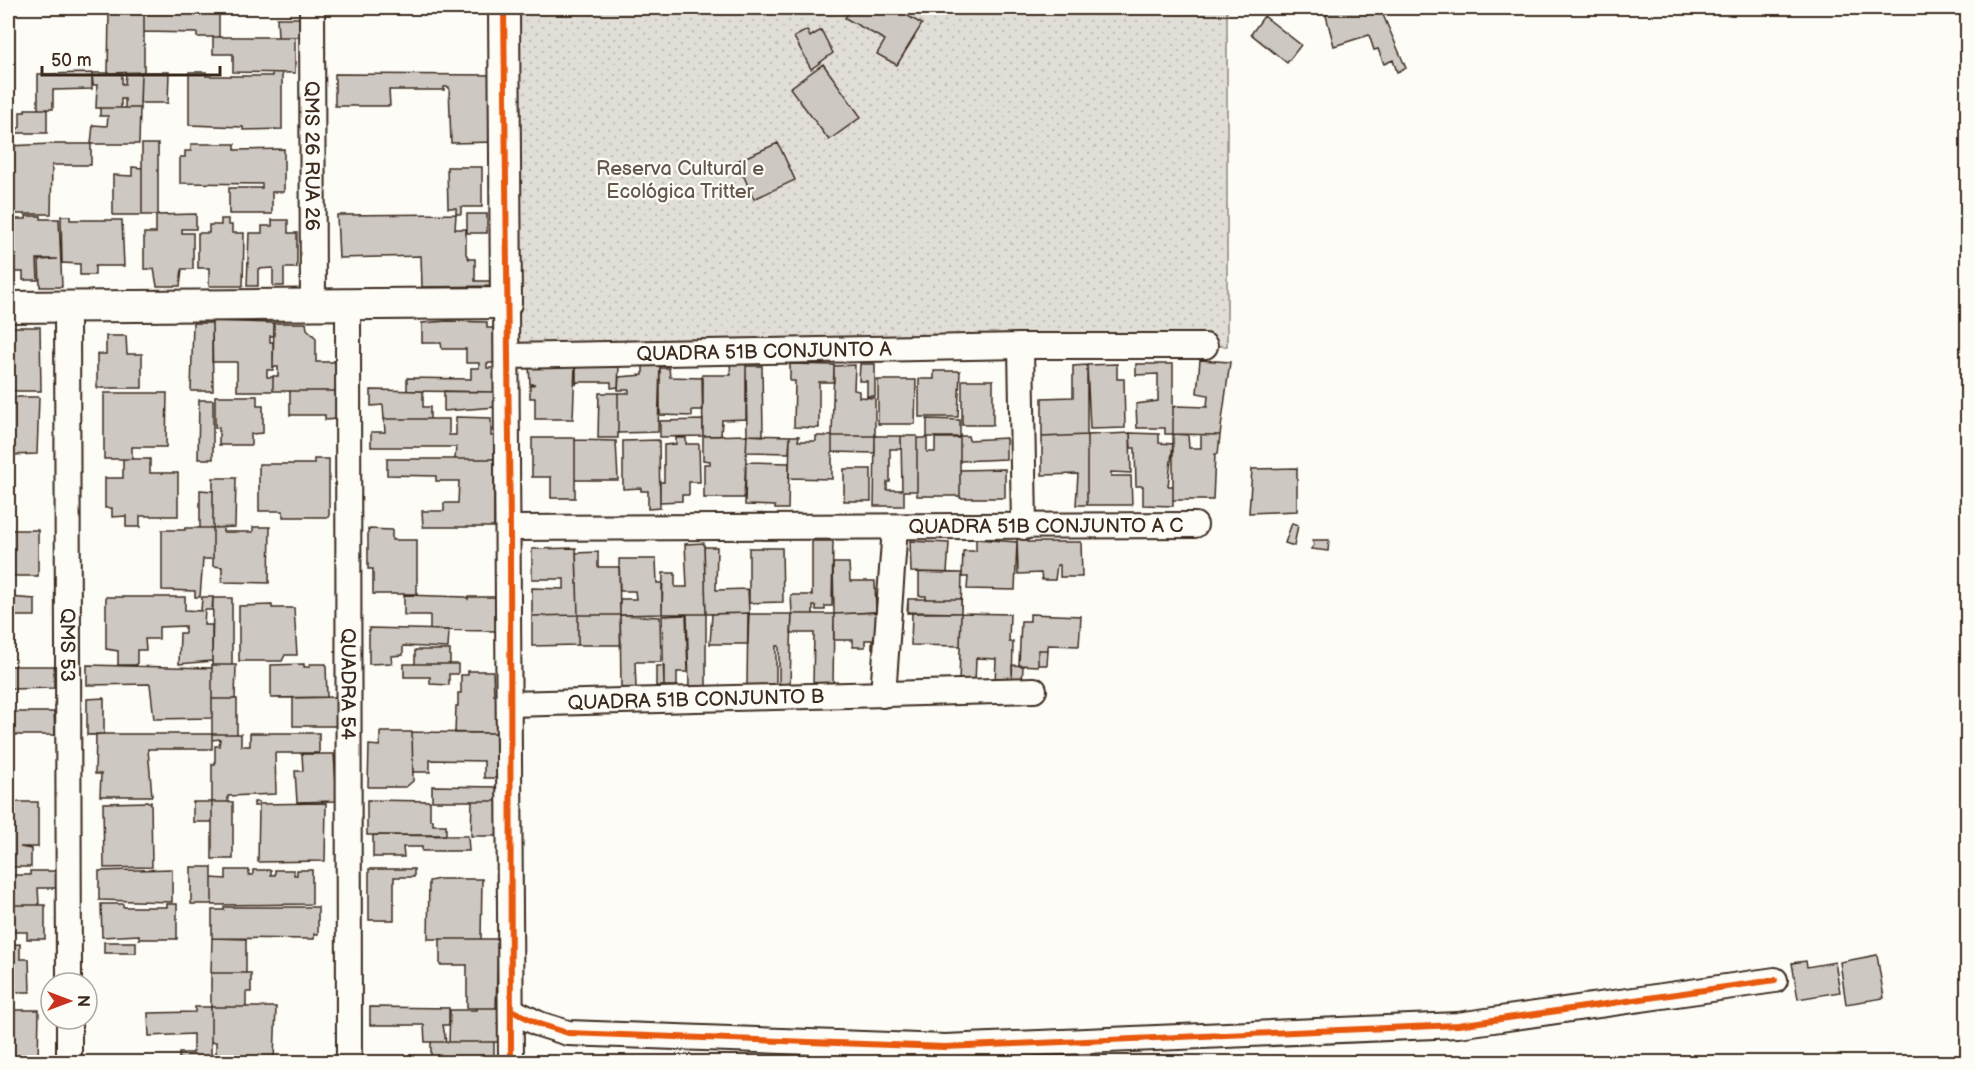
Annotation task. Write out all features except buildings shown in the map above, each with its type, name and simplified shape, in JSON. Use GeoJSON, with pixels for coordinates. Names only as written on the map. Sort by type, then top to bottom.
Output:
{"type":"FeatureCollection","features":[{"type":"Feature","properties":{"kind":"street","name":"QMS 26 RUA 26"},"geometry":{"type":"LineString","coordinates":[[312,8],[313,306]]}},
{"type":"Feature","properties":{"kind":"street"},"geometry":{"type":"LineString","coordinates":[[504,8],[510,528],[511,1062]]}},
{"type":"Feature","properties":{"kind":"street"},"geometry":{"type":"LineString","coordinates":[[8,307],[506,303]]}},
{"type":"Feature","properties":{"kind":"street","name":"QUADRA 54"},"geometry":{"type":"LineString","coordinates":[[348,306],[349,1062]]}},
{"type":"Feature","properties":{"kind":"street","name":"QMS 53"},"geometry":{"type":"LineString","coordinates":[[67,307],[69,971]]}},
{"type":"Feature","properties":{"kind":"street"},"geometry":{"type":"LineString","coordinates":[[1021,346],[1024,526]]}},
{"type":"Feature","properties":{"kind":"street","name":"QUADRA 51B CONJUNTO A"},"geometry":{"type":"LineString","coordinates":[[508,356],[1021,346],[1205,346]]}},
{"type":"Feature","properties":{"kind":"street","name":"QUADRA 51B CONJUNTO A C"},"geometry":{"type":"LineString","coordinates":[[895,527],[1195,525]]}},
{"type":"Feature","properties":{"kind":"street"},"geometry":{"type":"LineString","coordinates":[[510,528],[895,527],[883,695]]}},
{"type":"Feature","properties":{"kind":"street","name":"QUADRA 51B CONJUNTO B"},"geometry":{"type":"LineString","coordinates":[[510,704],[1034,690]]}},
{"type":"Feature","properties":{"kind":"street"},"geometry":{"type":"LineString","coordinates":[[511,1010],[539,1024],[568,1032],[945,1047],[1458,1025],[1775,980]]}},
{"type":"Feature","properties":{"kind":"street"},"geometry":{"type":"LineString","coordinates":[[69,1031],[69,1062]]}},
{"type":"Feature","properties":{"kind":"green space","name":"Reserva Cultural e Ecológica Tritter"},"geometry":{"type":"Polygon","coordinates":[[[505,8],[1227,8],[1227,346],[512,353],[505,8]]]}},
{"type":"Feature","properties":{"kind":"cycle path"},"geometry":{"type":"LineString","coordinates":[[504,8],[510,528],[511,1062]]}},
{"type":"Feature","properties":{"kind":"cycle path"},"geometry":{"type":"LineString","coordinates":[[511,1010],[539,1024],[568,1033],[945,1047],[1458,1025],[1775,980]]}}]}
